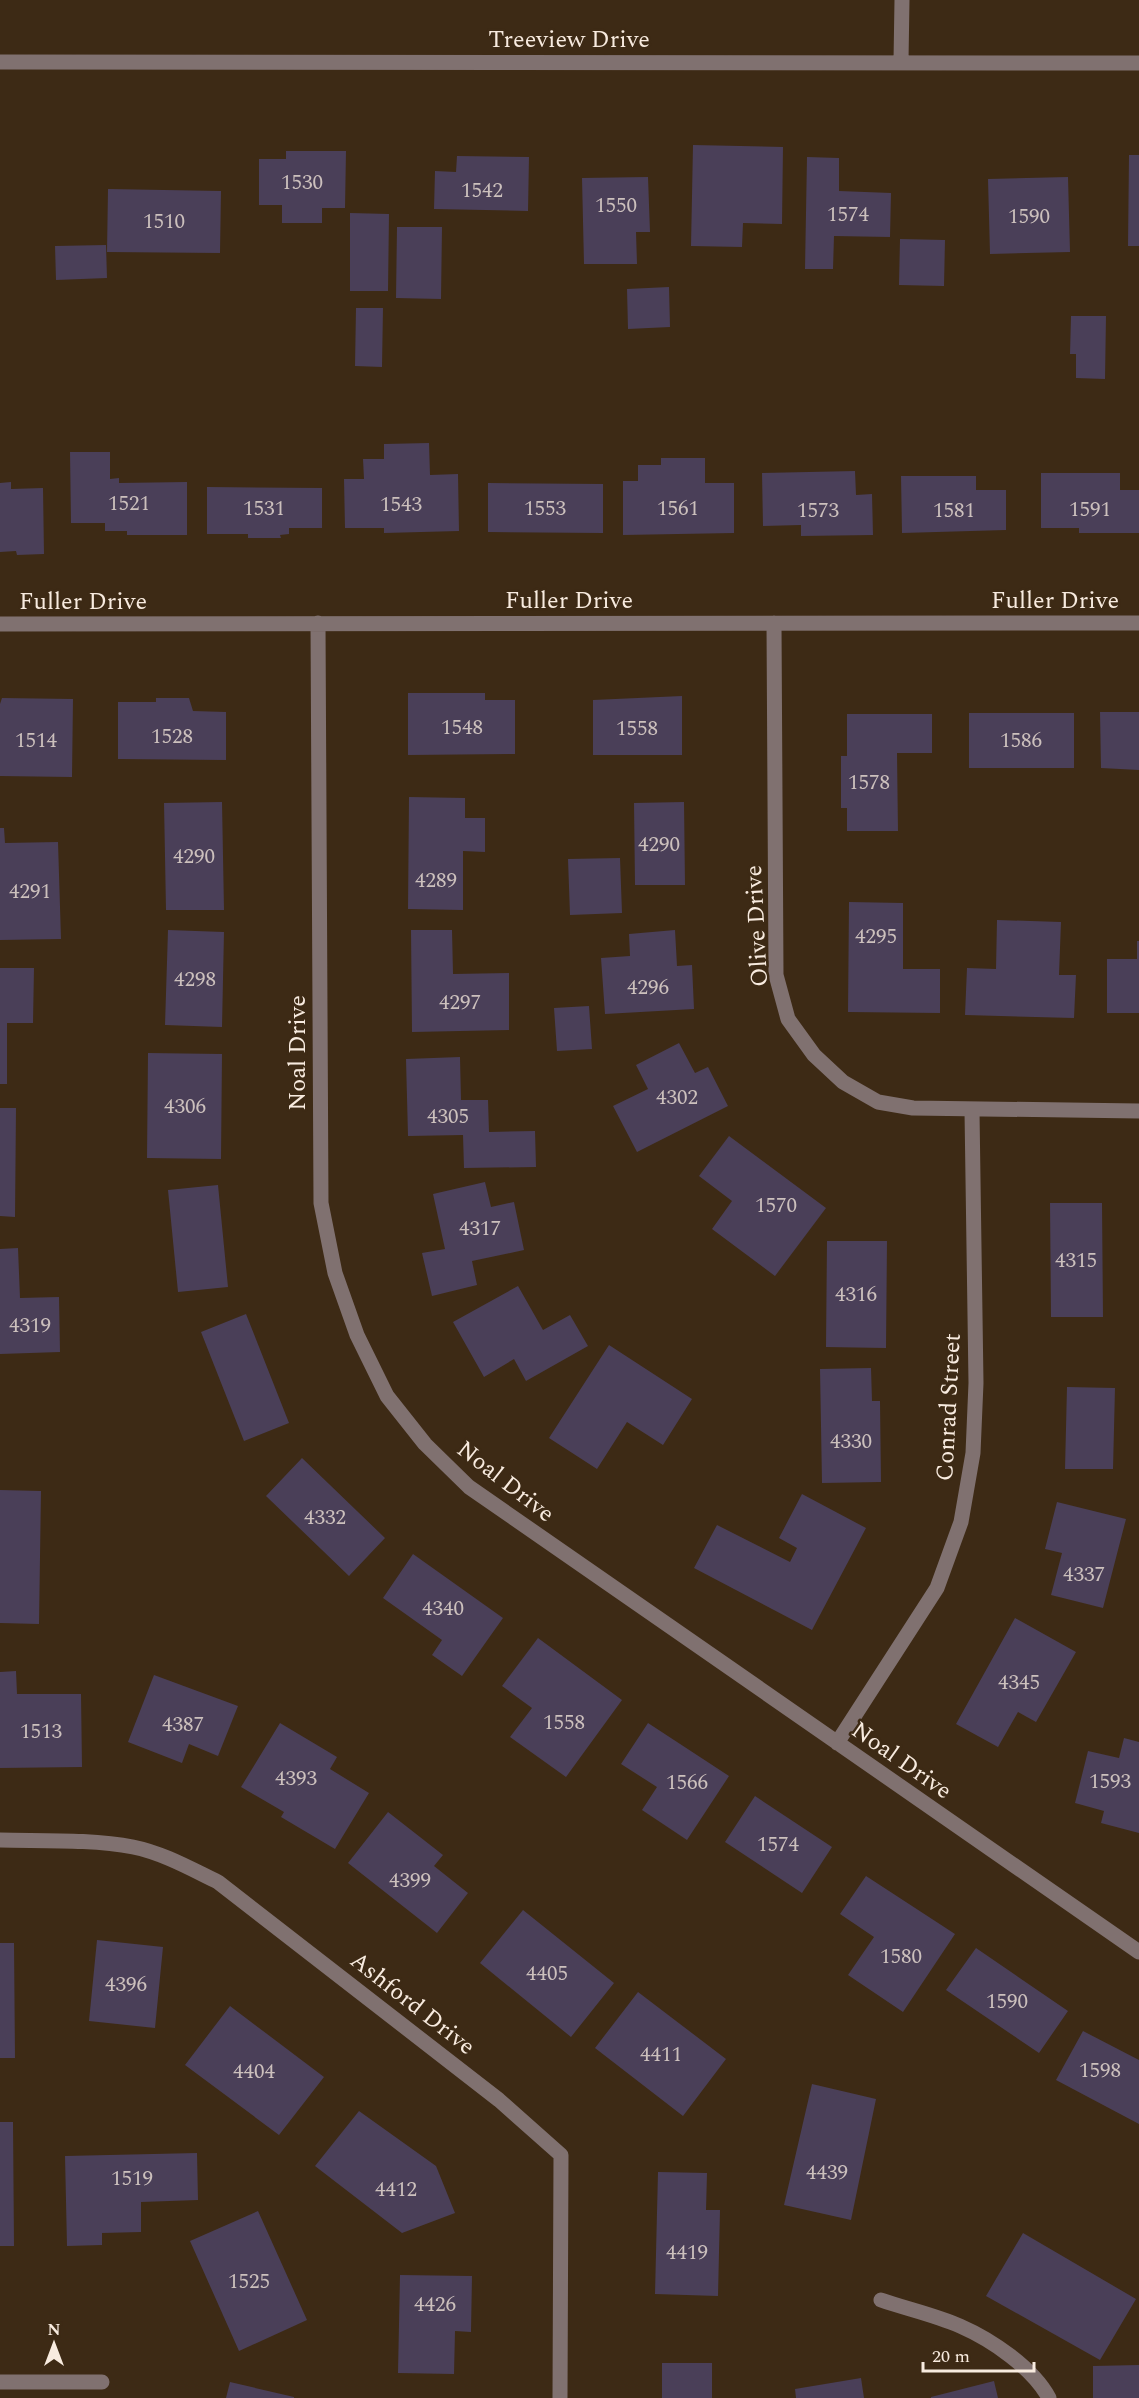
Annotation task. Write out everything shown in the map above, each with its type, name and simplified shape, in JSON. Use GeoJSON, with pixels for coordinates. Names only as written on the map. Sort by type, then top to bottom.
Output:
{"type":"FeatureCollection","features":[{"type":"Feature","properties":{"kind":"street"},"geometry":{"type":"LineString","coordinates":[[901,61],[902,0]]}},
{"type":"Feature","properties":{"kind":"street","name":"Treeview Drive"},"geometry":{"type":"LineString","coordinates":[[0,62],[1139,63]]}},
{"type":"Feature","properties":{"kind":"street","name":"Noal Drive"},"geometry":{"type":"LineString","coordinates":[[318,623],[321,1203],[335,1273],[357,1335],[387,1396],[425,1444],[469,1487],[1139,1952]]}},
{"type":"Feature","properties":{"kind":"street","name":"Olive Drive"},"geometry":{"type":"LineString","coordinates":[[774,623],[776,975],[788,1019],[814,1056],[843,1082],[878,1102],[913,1108],[972,1111],[1139,1111]]}},
{"type":"Feature","properties":{"kind":"street","name":"Fuller Drive"},"geometry":{"type":"LineString","coordinates":[[0,624],[1139,623]]}},
{"type":"Feature","properties":{"kind":"street","name":"Conrad Street"},"geometry":{"type":"LineString","coordinates":[[837,1743],[938,1588],[961,1522],[973,1453],[976,1383],[972,1111]]}},
{"type":"Feature","properties":{"kind":"street","name":"Ashford Drive"},"geometry":{"type":"LineString","coordinates":[[0,1840],[134,1847],[177,1862],[218,1882],[499,2100],[561,2155],[560,2398]]}},
{"type":"Feature","properties":{"kind":"street"},"geometry":{"type":"LineString","coordinates":[[880,2300],[960,2326],[1008,2357],[1041,2384],[1049,2398]]}},
{"type":"Feature","properties":{"kind":"street"},"geometry":{"type":"LineString","coordinates":[[0,2382],[102,2382]]}},
{"type":"Feature","properties":{"kind":"building"},"geometry":{"type":"Polygon","coordinates":[[[693,145],[783,147],[782,224],[743,223],[742,247],[691,246],[693,145]]]}},
{"type":"Feature","properties":{"kind":"building"},"geometry":{"type":"Polygon","coordinates":[[[286,151],[346,151],[345,208],[322,208],[322,223],[282,223],[282,205],[259,205],[259,159],[286,159],[286,151]]]}},
{"type":"Feature","properties":{"kind":"building"},"geometry":{"type":"Polygon","coordinates":[[[1129,155],[1139,155],[1139,246],[1128,246],[1129,155]]]}},
{"type":"Feature","properties":{"kind":"building"},"geometry":{"type":"Polygon","coordinates":[[[457,156],[529,157],[528,211],[434,209],[435,171],[456,172],[457,156]]]}},
{"type":"Feature","properties":{"kind":"building"},"geometry":{"type":"Polygon","coordinates":[[[807,157],[839,158],[839,191],[891,193],[890,237],[834,236],[833,269],[805,269],[807,157]]]}},
{"type":"Feature","properties":{"kind":"building"},"geometry":{"type":"Polygon","coordinates":[[[648,177],[650,232],[636,232],[637,264],[584,264],[582,178],[648,177]]]}},
{"type":"Feature","properties":{"kind":"building"},"geometry":{"type":"Polygon","coordinates":[[[1068,177],[1070,252],[990,254],[988,179],[1068,177]]]}},
{"type":"Feature","properties":{"kind":"building"},"geometry":{"type":"Polygon","coordinates":[[[108,189],[221,191],[220,253],[107,252],[108,189]]]}},
{"type":"Feature","properties":{"kind":"building"},"geometry":{"type":"Polygon","coordinates":[[[350,213],[389,214],[388,291],[350,291],[350,213]]]}},
{"type":"Feature","properties":{"kind":"building"},"geometry":{"type":"Polygon","coordinates":[[[397,227],[442,227],[441,299],[396,298],[397,227]]]}},
{"type":"Feature","properties":{"kind":"building"},"geometry":{"type":"Polygon","coordinates":[[[900,239],[945,240],[944,286],[899,285],[900,239]]]}},
{"type":"Feature","properties":{"kind":"building"},"geometry":{"type":"Polygon","coordinates":[[[106,245],[107,278],[56,280],[55,246],[106,245]]]}},
{"type":"Feature","properties":{"kind":"building"},"geometry":{"type":"Polygon","coordinates":[[[669,287],[670,327],[628,329],[627,289],[669,287]]]}},
{"type":"Feature","properties":{"kind":"building"},"geometry":{"type":"Polygon","coordinates":[[[356,308],[383,308],[382,367],[355,366],[356,308]]]}},
{"type":"Feature","properties":{"kind":"building"},"geometry":{"type":"Polygon","coordinates":[[[1071,316],[1106,316],[1105,379],[1076,378],[1076,354],[1070,354],[1071,316]]]}},
{"type":"Feature","properties":{"kind":"building"},"geometry":{"type":"Polygon","coordinates":[[[429,443],[430,475],[458,474],[459,531],[384,533],[384,528],[345,528],[344,479],[364,479],[363,459],[384,459],[384,444],[429,443]]]}},
{"type":"Feature","properties":{"kind":"building"},"geometry":{"type":"Polygon","coordinates":[[[70,452],[110,452],[110,479],[119,478],[119,483],[187,482],[187,535],[127,535],[127,531],[105,531],[105,523],[71,523],[70,452]]]}},
{"type":"Feature","properties":{"kind":"building"},"geometry":{"type":"Polygon","coordinates":[[[661,458],[705,458],[705,483],[734,483],[734,533],[623,535],[623,481],[638,481],[638,465],[661,465],[661,458]]]}},
{"type":"Feature","properties":{"kind":"building"},"geometry":{"type":"Polygon","coordinates":[[[855,471],[856,495],[872,494],[873,535],[801,536],[801,525],[763,526],[762,473],[855,471]]]}},
{"type":"Feature","properties":{"kind":"building"},"geometry":{"type":"Polygon","coordinates":[[[1041,473],[1120,473],[1120,490],[1139,490],[1139,533],[1079,533],[1079,528],[1041,528],[1041,473]]]}},
{"type":"Feature","properties":{"kind":"building"},"geometry":{"type":"Polygon","coordinates":[[[901,476],[976,476],[976,490],[1006,490],[1006,530],[902,533],[901,476]]]}},
{"type":"Feature","properties":{"kind":"building"},"geometry":{"type":"Polygon","coordinates":[[[11,482],[11,489],[43,488],[44,554],[17,555],[16,551],[0,552],[0,483],[11,482]]]}},
{"type":"Feature","properties":{"kind":"building"},"geometry":{"type":"Polygon","coordinates":[[[488,483],[603,484],[603,533],[488,532],[488,483]]]}},
{"type":"Feature","properties":{"kind":"building"},"geometry":{"type":"Polygon","coordinates":[[[207,487],[322,488],[322,528],[289,528],[289,534],[280,535],[281,538],[248,538],[248,534],[207,534],[207,487]]]}},
{"type":"Feature","properties":{"kind":"building"},"geometry":{"type":"Polygon","coordinates":[[[408,693],[485,693],[485,700],[515,700],[515,754],[408,755],[408,693]]]}},
{"type":"Feature","properties":{"kind":"building"},"geometry":{"type":"Polygon","coordinates":[[[682,696],[682,755],[593,755],[593,700],[682,696]]]}},
{"type":"Feature","properties":{"kind":"building"},"geometry":{"type":"Polygon","coordinates":[[[2,698],[73,699],[72,777],[0,776],[0,704],[2,698]]]}},
{"type":"Feature","properties":{"kind":"building"},"geometry":{"type":"Polygon","coordinates":[[[156,698],[189,698],[193,711],[226,712],[226,760],[118,759],[118,702],[156,702],[156,698]]]}},
{"type":"Feature","properties":{"kind":"building"},"geometry":{"type":"Polygon","coordinates":[[[1100,712],[1139,712],[1139,770],[1101,768],[1100,712]]]}},
{"type":"Feature","properties":{"kind":"building"},"geometry":{"type":"Polygon","coordinates":[[[969,713],[1074,713],[1074,768],[969,768],[969,713]]]}},
{"type":"Feature","properties":{"kind":"building"},"geometry":{"type":"Polygon","coordinates":[[[847,714],[932,714],[932,753],[897,753],[898,831],[847,831],[847,808],[841,808],[841,756],[847,756],[847,714]]]}},
{"type":"Feature","properties":{"kind":"building"},"geometry":{"type":"Polygon","coordinates":[[[409,797],[465,798],[465,818],[485,818],[485,852],[463,851],[463,910],[408,909],[409,797]]]}},
{"type":"Feature","properties":{"kind":"building"},"geometry":{"type":"Polygon","coordinates":[[[222,802],[224,910],[166,910],[164,803],[222,802]]]}},
{"type":"Feature","properties":{"kind":"building"},"geometry":{"type":"Polygon","coordinates":[[[684,802],[685,885],[635,885],[634,803],[684,802]]]}},
{"type":"Feature","properties":{"kind":"building"},"geometry":{"type":"Polygon","coordinates":[[[0,828],[4,828],[5,843],[58,842],[61,939],[0,940],[0,828]]]}},
{"type":"Feature","properties":{"kind":"building"},"geometry":{"type":"Polygon","coordinates":[[[620,858],[622,913],[570,915],[568,859],[620,858]]]}},
{"type":"Feature","properties":{"kind":"building"},"geometry":{"type":"Polygon","coordinates":[[[849,902],[903,903],[903,969],[940,969],[940,1013],[848,1012],[849,902]]]}},
{"type":"Feature","properties":{"kind":"building"},"geometry":{"type":"Polygon","coordinates":[[[997,920],[1061,922],[1059,975],[1076,975],[1074,1018],[965,1015],[967,968],[996,969],[997,920]]]}},
{"type":"Feature","properties":{"kind":"building"},"geometry":{"type":"Polygon","coordinates":[[[168,930],[224,932],[222,1027],[165,1025],[168,930]]]}},
{"type":"Feature","properties":{"kind":"building"},"geometry":{"type":"Polygon","coordinates":[[[411,930],[452,930],[453,974],[509,973],[509,1030],[412,1032],[411,930]]]}},
{"type":"Feature","properties":{"kind":"building"},"geometry":{"type":"Polygon","coordinates":[[[675,930],[677,966],[692,965],[694,1009],[605,1014],[601,958],[630,956],[629,934],[675,930]]]}},
{"type":"Feature","properties":{"kind":"building"},"geometry":{"type":"Polygon","coordinates":[[[1137,941],[1139,941],[1139,1013],[1107,1013],[1107,959],[1137,959],[1137,941]]]}},
{"type":"Feature","properties":{"kind":"building"},"geometry":{"type":"Polygon","coordinates":[[[0,968],[34,968],[33,1023],[7,1023],[7,1084],[0,1084],[0,968]]]}},
{"type":"Feature","properties":{"kind":"building"},"geometry":{"type":"Polygon","coordinates":[[[589,1006],[592,1049],[557,1051],[554,1008],[589,1006]]]}},
{"type":"Feature","properties":{"kind":"building"},"geometry":{"type":"Polygon","coordinates":[[[679,1043],[695,1073],[708,1067],[728,1106],[637,1152],[613,1106],[648,1089],[636,1065],[679,1043]]]}},
{"type":"Feature","properties":{"kind":"building"},"geometry":{"type":"Polygon","coordinates":[[[148,1053],[222,1054],[221,1159],[147,1158],[148,1053]]]}},
{"type":"Feature","properties":{"kind":"building"},"geometry":{"type":"Polygon","coordinates":[[[460,1057],[461,1100],[488,1100],[489,1132],[535,1131],[536,1167],[464,1168],[463,1135],[408,1136],[406,1059],[460,1057]]]}},
{"type":"Feature","properties":{"kind":"building"},"geometry":{"type":"Polygon","coordinates":[[[0,1108],[16,1108],[15,1217],[0,1216],[0,1108]]]}},
{"type":"Feature","properties":{"kind":"building"},"geometry":{"type":"Polygon","coordinates":[[[729,1136],[826,1208],[775,1276],[712,1229],[732,1201],[699,1176],[729,1136]]]}},
{"type":"Feature","properties":{"kind":"building"},"geometry":{"type":"Polygon","coordinates":[[[485,1182],[491,1207],[514,1202],[524,1250],[472,1261],[477,1285],[432,1296],[422,1253],[445,1249],[433,1194],[485,1182]]]}},
{"type":"Feature","properties":{"kind":"building"},"geometry":{"type":"Polygon","coordinates":[[[218,1185],[228,1287],[178,1292],[168,1190],[218,1185]]]}},
{"type":"Feature","properties":{"kind":"building"},"geometry":{"type":"Polygon","coordinates":[[[1050,1203],[1102,1203],[1103,1317],[1051,1317],[1050,1203]]]}},
{"type":"Feature","properties":{"kind":"building"},"geometry":{"type":"Polygon","coordinates":[[[827,1241],[887,1241],[886,1348],[826,1347],[827,1241]]]}},
{"type":"Feature","properties":{"kind":"building"},"geometry":{"type":"Polygon","coordinates":[[[18,1248],[20,1298],[59,1297],[60,1352],[0,1354],[0,1249],[18,1248]]]}},
{"type":"Feature","properties":{"kind":"building"},"geometry":{"type":"Polygon","coordinates":[[[518,1286],[543,1330],[570,1315],[588,1346],[526,1381],[514,1359],[484,1377],[453,1322],[518,1286]]]}},
{"type":"Feature","properties":{"kind":"building"},"geometry":{"type":"Polygon","coordinates":[[[246,1314],[289,1423],[244,1441],[201,1332],[246,1314]]]}},
{"type":"Feature","properties":{"kind":"building"},"geometry":{"type":"Polygon","coordinates":[[[609,1345],[692,1399],[663,1445],[627,1422],[597,1469],[549,1438],[609,1345]]]}},
{"type":"Feature","properties":{"kind":"building"},"geometry":{"type":"Polygon","coordinates":[[[871,1368],[872,1401],[880,1401],[881,1482],[822,1483],[820,1369],[871,1368]]]}},
{"type":"Feature","properties":{"kind":"building"},"geometry":{"type":"Polygon","coordinates":[[[1067,1387],[1115,1388],[1113,1469],[1065,1469],[1067,1387]]]}},
{"type":"Feature","properties":{"kind":"building"},"geometry":{"type":"Polygon","coordinates":[[[302,1458],[385,1538],[349,1576],[266,1496],[302,1458]]]}},
{"type":"Feature","properties":{"kind":"building"},"geometry":{"type":"Polygon","coordinates":[[[0,1490],[41,1491],[39,1624],[0,1623],[0,1490]]]}},
{"type":"Feature","properties":{"kind":"building"},"geometry":{"type":"Polygon","coordinates":[[[802,1494],[866,1528],[812,1630],[694,1568],[717,1525],[790,1562],[797,1548],[779,1538],[802,1494]]]}},
{"type":"Feature","properties":{"kind":"building"},"geometry":{"type":"Polygon","coordinates":[[[1057,1502],[1126,1519],[1103,1608],[1051,1595],[1062,1553],[1045,1549],[1057,1502]]]}},
{"type":"Feature","properties":{"kind":"building"},"geometry":{"type":"Polygon","coordinates":[[[413,1554],[503,1618],[462,1676],[432,1655],[442,1640],[383,1598],[413,1554]]]}},
{"type":"Feature","properties":{"kind":"building"},"geometry":{"type":"Polygon","coordinates":[[[1015,1618],[1076,1652],[1036,1722],[1018,1712],[998,1747],[956,1724],[1015,1618]]]}},
{"type":"Feature","properties":{"kind":"building"},"geometry":{"type":"Polygon","coordinates":[[[538,1638],[622,1700],[566,1777],[510,1737],[532,1708],[502,1686],[538,1638]]]}},
{"type":"Feature","properties":{"kind":"building"},"geometry":{"type":"Polygon","coordinates":[[[16,1671],[17,1694],[81,1694],[82,1767],[0,1768],[0,1672],[16,1671]]]}},
{"type":"Feature","properties":{"kind":"building"},"geometry":{"type":"Polygon","coordinates":[[[154,1675],[238,1706],[218,1756],[189,1744],[182,1763],[128,1742],[154,1675]]]}},
{"type":"Feature","properties":{"kind":"building"},"geometry":{"type":"Polygon","coordinates":[[[280,1723],[337,1757],[330,1769],[369,1793],[335,1849],[281,1817],[284,1812],[241,1787],[280,1723]]]}},
{"type":"Feature","properties":{"kind":"building"},"geometry":{"type":"Polygon","coordinates":[[[648,1723],[729,1776],[687,1840],[642,1810],[657,1787],[621,1764],[648,1723]]]}},
{"type":"Feature","properties":{"kind":"building"},"geometry":{"type":"Polygon","coordinates":[[[1124,1738],[1139,1742],[1139,1833],[1101,1823],[1104,1811],[1075,1803],[1088,1751],[1119,1758],[1124,1738]]]}},
{"type":"Feature","properties":{"kind":"building"},"geometry":{"type":"Polygon","coordinates":[[[755,1796],[832,1847],[802,1893],[725,1842],[755,1796]]]}},
{"type":"Feature","properties":{"kind":"building"},"geometry":{"type":"Polygon","coordinates":[[[388,1812],[443,1855],[434,1866],[468,1893],[437,1933],[348,1863],[388,1812]]]}},
{"type":"Feature","properties":{"kind":"building"},"geometry":{"type":"Polygon","coordinates":[[[866,1876],[955,1934],[903,2012],[848,1975],[874,1937],[840,1914],[866,1876]]]}},
{"type":"Feature","properties":{"kind":"building"},"geometry":{"type":"Polygon","coordinates":[[[523,1910],[614,1983],[571,2037],[480,1963],[523,1910]]]}},
{"type":"Feature","properties":{"kind":"building"},"geometry":{"type":"Polygon","coordinates":[[[97,1940],[163,1947],[155,2028],[89,2021],[97,1940]]]}},
{"type":"Feature","properties":{"kind":"building"},"geometry":{"type":"Polygon","coordinates":[[[0,1943],[14,1943],[15,2058],[0,2058],[0,1943]]]}},
{"type":"Feature","properties":{"kind":"building"},"geometry":{"type":"Polygon","coordinates":[[[976,1948],[1068,2011],[1039,2053],[946,1990],[976,1948]]]}},
{"type":"Feature","properties":{"kind":"building"},"geometry":{"type":"Polygon","coordinates":[[[638,1992],[726,2059],[683,2116],[595,2048],[638,1992]]]}},
{"type":"Feature","properties":{"kind":"building"},"geometry":{"type":"Polygon","coordinates":[[[230,2006],[324,2077],[279,2135],[185,2065],[230,2006]]]}},
{"type":"Feature","properties":{"kind":"building"},"geometry":{"type":"Polygon","coordinates":[[[1083,2031],[1139,2060],[1139,2124],[1056,2080],[1083,2031]]]}},
{"type":"Feature","properties":{"kind":"building"},"geometry":{"type":"Polygon","coordinates":[[[812,2084],[876,2099],[851,2220],[784,2205],[812,2084]]]}},
{"type":"Feature","properties":{"kind":"building"},"geometry":{"type":"Polygon","coordinates":[[[359,2111],[436,2166],[455,2213],[402,2233],[315,2166],[359,2111]]]}},
{"type":"Feature","properties":{"kind":"building"},"geometry":{"type":"Polygon","coordinates":[[[0,2122],[13,2122],[14,2246],[0,2246],[0,2122]]]}},
{"type":"Feature","properties":{"kind":"building"},"geometry":{"type":"Polygon","coordinates":[[[197,2153],[198,2200],[141,2202],[141,2232],[102,2233],[102,2245],[67,2246],[65,2156],[197,2153]]]}},
{"type":"Feature","properties":{"kind":"building"},"geometry":{"type":"Polygon","coordinates":[[[658,2172],[707,2173],[706,2210],[720,2210],[718,2296],[655,2294],[658,2172]]]}},
{"type":"Feature","properties":{"kind":"building"},"geometry":{"type":"Polygon","coordinates":[[[258,2211],[307,2320],[239,2351],[190,2241],[258,2211]]]}},
{"type":"Feature","properties":{"kind":"building"},"geometry":{"type":"Polygon","coordinates":[[[1023,2233],[1136,2299],[1100,2360],[986,2296],[1023,2233]]]}},
{"type":"Feature","properties":{"kind":"building"},"geometry":{"type":"Polygon","coordinates":[[[400,2275],[472,2276],[471,2332],[455,2331],[454,2374],[398,2373],[400,2275]]]}},
{"type":"Feature","properties":{"kind":"building"},"geometry":{"type":"Polygon","coordinates":[[[662,2363],[712,2363],[712,2398],[662,2398],[662,2363]]]}},
{"type":"Feature","properties":{"kind":"building"},"geometry":{"type":"Polygon","coordinates":[[[1139,2365],[1139,2398],[1093,2398],[1093,2366],[1139,2365]]]}},
{"type":"Feature","properties":{"kind":"building"},"geometry":{"type":"Polygon","coordinates":[[[861,2378],[864,2398],[796,2398],[795,2389],[861,2378]]]}},
{"type":"Feature","properties":{"kind":"building"},"geometry":{"type":"Polygon","coordinates":[[[994,2381],[998,2398],[931,2398],[931,2397],[994,2381]]]}},
{"type":"Feature","properties":{"kind":"building"},"geometry":{"type":"Polygon","coordinates":[[[230,2382],[294,2397],[294,2398],[226,2398],[230,2382]]]}}]}
